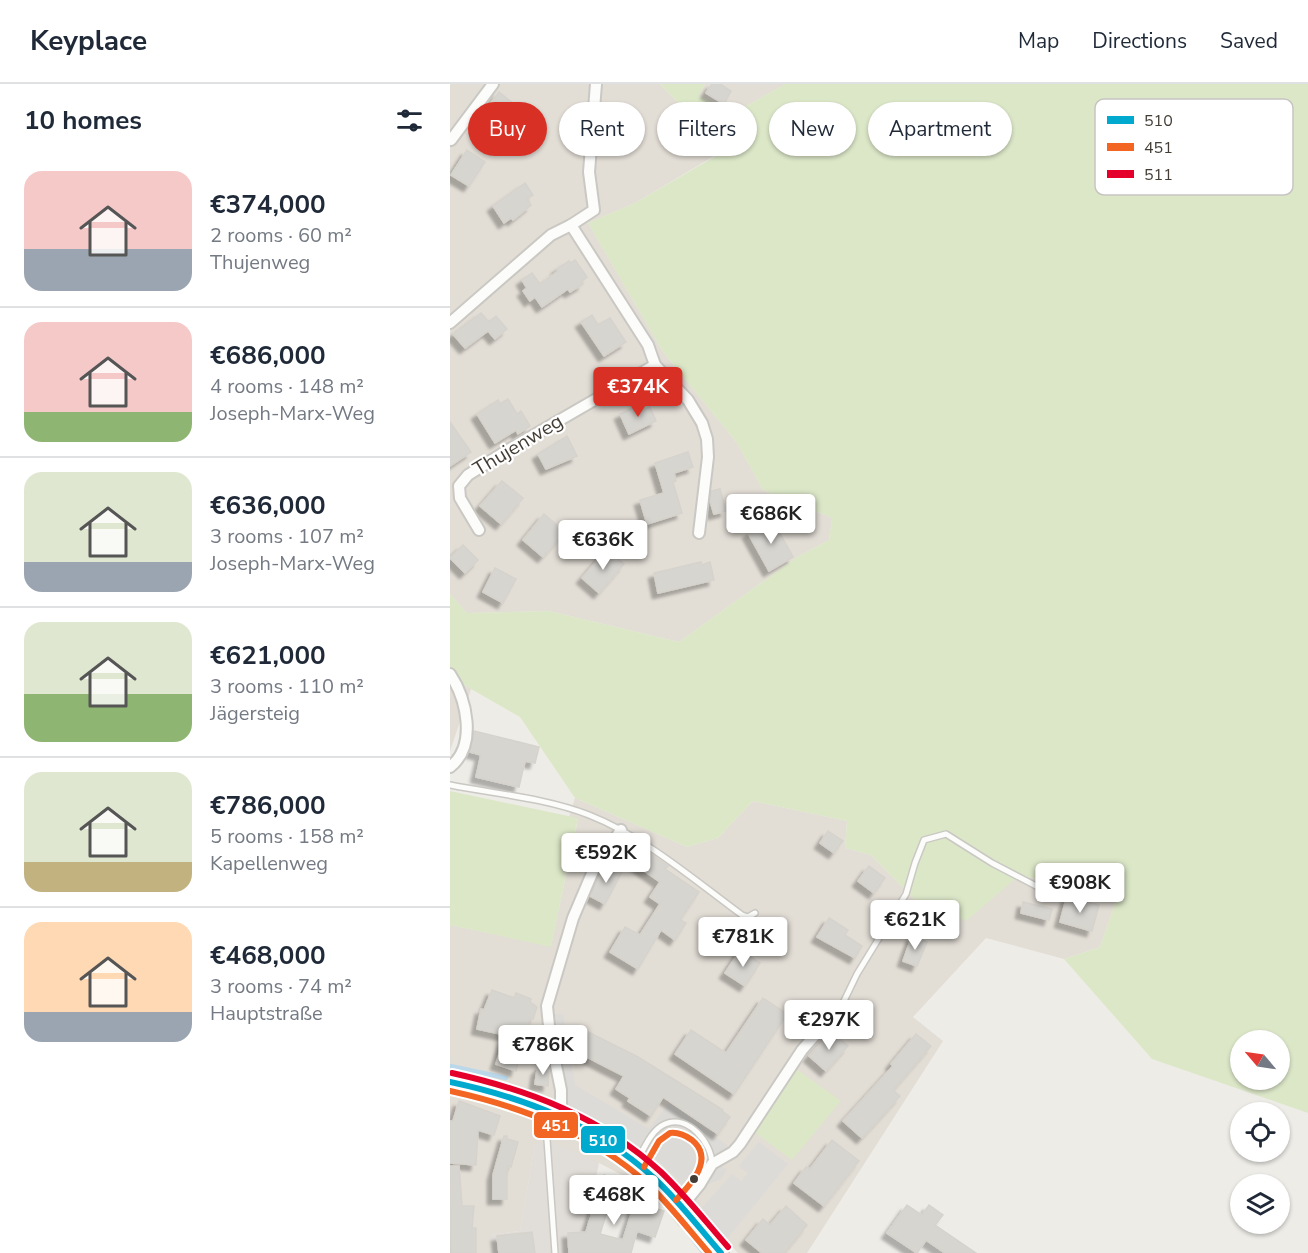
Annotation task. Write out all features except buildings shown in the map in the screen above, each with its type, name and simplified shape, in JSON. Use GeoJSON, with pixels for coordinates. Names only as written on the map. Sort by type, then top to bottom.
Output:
{"type":"FeatureCollection","features":[{"type":"Feature","properties":{"kind":"main road"},"geometry":{"type":"LineString","coordinates":[[450,1082],[494,1092],[545,1108],[604,1139],[636,1162],[682,1206],[722,1253]]}},
{"type":"Feature","properties":{"kind":"street"},"geometry":{"type":"LineString","coordinates":[[451,140],[493,84]]}},
{"type":"Feature","properties":{"kind":"street"},"geometry":{"type":"LineString","coordinates":[[450,323],[551,235],[594,210],[589,171],[596,84]]}},
{"type":"Feature","properties":{"kind":"street"},"geometry":{"type":"LineString","coordinates":[[571,225],[648,345],[655,365],[688,400],[702,423],[707,439],[708,457],[699,533]]}},
{"type":"Feature","properties":{"kind":"street","name":"Thujenweg"},"geometry":{"type":"LineString","coordinates":[[479,530],[460,498],[459,486],[468,475],[517,444],[655,365]]}},
{"type":"Feature","properties":{"kind":"street"},"geometry":{"type":"LineString","coordinates":[[450,674],[457,685],[464,705],[467,732],[463,746],[450,767]]}},
{"type":"Feature","properties":{"kind":"street"},"geometry":{"type":"LineString","coordinates":[[561,1115],[561,1090],[550,1036],[547,1006],[573,918],[593,871],[621,830]]}},
{"type":"Feature","properties":{"kind":"street"},"geometry":{"type":"LineString","coordinates":[[682,1206],[696,1190],[712,1164],[733,1152],[740,1144],[802,1050],[836,1011]]}},
{"type":"Feature","properties":{"kind":"lane"},"geometry":{"type":"LineString","coordinates":[[450,785],[550,804],[588,815],[641,841],[742,915],[748,917],[755,913]]}},
{"type":"Feature","properties":{"kind":"lane"},"geometry":{"type":"LineString","coordinates":[[836,1011],[843,1003],[857,974],[906,894],[924,840],[946,834],[992,863],[1038,887]]}},
{"type":"Feature","properties":{"kind":"lane"},"geometry":{"type":"LineString","coordinates":[[545,1108],[555,1253]]}},
{"type":"Feature","properties":{"kind":"lane"},"geometry":{"type":"LineString","coordinates":[[636,1162],[659,1127],[675,1122],[686,1125],[699,1135],[710,1148],[712,1164]]}},
{"type":"Feature","properties":{"kind":"shaded area"},"geometry":{"type":"Polygon","coordinates":[[[450,84],[660,84],[678,102],[657,102],[657,156],[714,156],[635,203],[588,223],[663,352],[737,443],[763,490],[832,518],[829,540],[797,557],[679,642],[549,611],[467,613],[450,594],[450,84]]]}},
{"type":"Feature","properties":{"kind":"shaded area"},"geometry":{"type":"Polygon","coordinates":[[[705,84],[785,84],[753,102],[711,102],[699,96],[705,84]]]}},
{"type":"Feature","properties":{"kind":"shaded area"},"geometry":{"type":"Polygon","coordinates":[[[450,677],[471,689],[450,751],[450,677]]]}},
{"type":"Feature","properties":{"kind":"shaded area"},"geometry":{"type":"Polygon","coordinates":[[[575,798],[687,847],[718,838],[753,801],[847,821],[845,848],[871,855],[917,902],[1020,875],[1116,900],[1100,947],[1064,959],[986,938],[913,1017],[943,1041],[807,1253],[738,1253],[699,1212],[679,1227],[666,1209],[626,1177],[599,1163],[535,1144],[520,1231],[490,1235],[490,1253],[450,1253],[450,925],[551,946],[578,819],[569,817],[575,798]]]}},
{"type":"Feature","properties":{"kind":"shaded area"},"geometry":{"type":"Polygon","coordinates":[[[563,1014],[575,1085],[649,1129],[669,1103],[728,1146],[719,1165],[727,1170],[721,1179],[706,1185],[697,1198],[659,1161],[639,1147],[566,1109],[568,1092],[555,1043],[551,1015],[563,1014]]]}},
{"type":"Feature","properties":{"kind":"shaded area"},"geometry":{"type":"Polygon","coordinates":[[[759,1142],[788,1164],[726,1240],[699,1211],[732,1174],[741,1181],[748,1173],[739,1166],[759,1142]]]}},
{"type":"Feature","properties":{"kind":"shaded area"},"geometry":{"type":"Polygon","coordinates":[[[553,1143],[599,1163],[587,1221],[588,1253],[490,1253],[490,1235],[520,1231],[535,1144],[553,1143]]]}},
{"type":"Feature","properties":{"kind":"green space"},"geometry":{"type":"Polygon","coordinates":[[[660,84],[705,84],[699,96],[711,102],[678,102],[660,84]]]}},
{"type":"Feature","properties":{"kind":"green space"},"geometry":{"type":"Polygon","coordinates":[[[785,84],[1308,84],[1308,1113],[1290,1107],[1290,1102],[1276,1102],[1242,1090],[1290,1090],[1290,1030],[1230,1030],[1230,1086],[1152,1059],[1064,959],[1100,947],[1116,900],[1020,875],[966,921],[917,902],[871,855],[845,848],[847,821],[753,801],[718,838],[687,847],[575,798],[520,717],[450,677],[450,594],[467,613],[549,611],[679,642],[797,557],[829,540],[832,518],[763,490],[737,443],[663,352],[588,223],[635,203],[716,156],[757,156],[757,102],[753,102],[785,84]]]}},
{"type":"Feature","properties":{"kind":"green space"},"geometry":{"type":"Polygon","coordinates":[[[450,791],[578,818],[551,947],[450,925],[450,791]]]}},
{"type":"Feature","properties":{"kind":"green space"},"geometry":{"type":"Polygon","coordinates":[[[795,1068],[841,1101],[792,1160],[754,1132],[795,1068]]]}},
{"type":"Feature","properties":{"kind":"waterway"},"geometry":{"type":"LineString","coordinates":[[450,1066],[506,1078]]}},
{"type":"Feature","properties":{"kind":"waterway"},"geometry":{"type":"LineString","coordinates":[[565,1130],[608,1156],[636,1177],[672,1212],[704,1253]]}},
{"type":"Feature","properties":{"kind":"transit line","name":"511"},"geometry":{"type":"LineString","coordinates":[[452,1073],[536,1097],[563,1108],[614,1136],[661,1172],[728,1247]]}},
{"type":"Feature","properties":{"kind":"transit line","name":"510"},"geometry":{"type":"LineString","coordinates":[[450,1082],[533,1105],[559,1116],[608,1143],[654,1178],[721,1253]]}},
{"type":"Feature","properties":{"kind":"transit line","name":"451"},"geometry":{"type":"LineString","coordinates":[[450,1091],[530,1114],[580,1136],[603,1150],[648,1184],[709,1253]]}},
{"type":"Feature","properties":{"kind":"transit line","name":"451"},"geometry":{"type":"LineString","coordinates":[[644,1167],[659,1141],[670,1133],[681,1134],[699,1147],[701,1163],[698,1171],[676,1200]]}}]}
